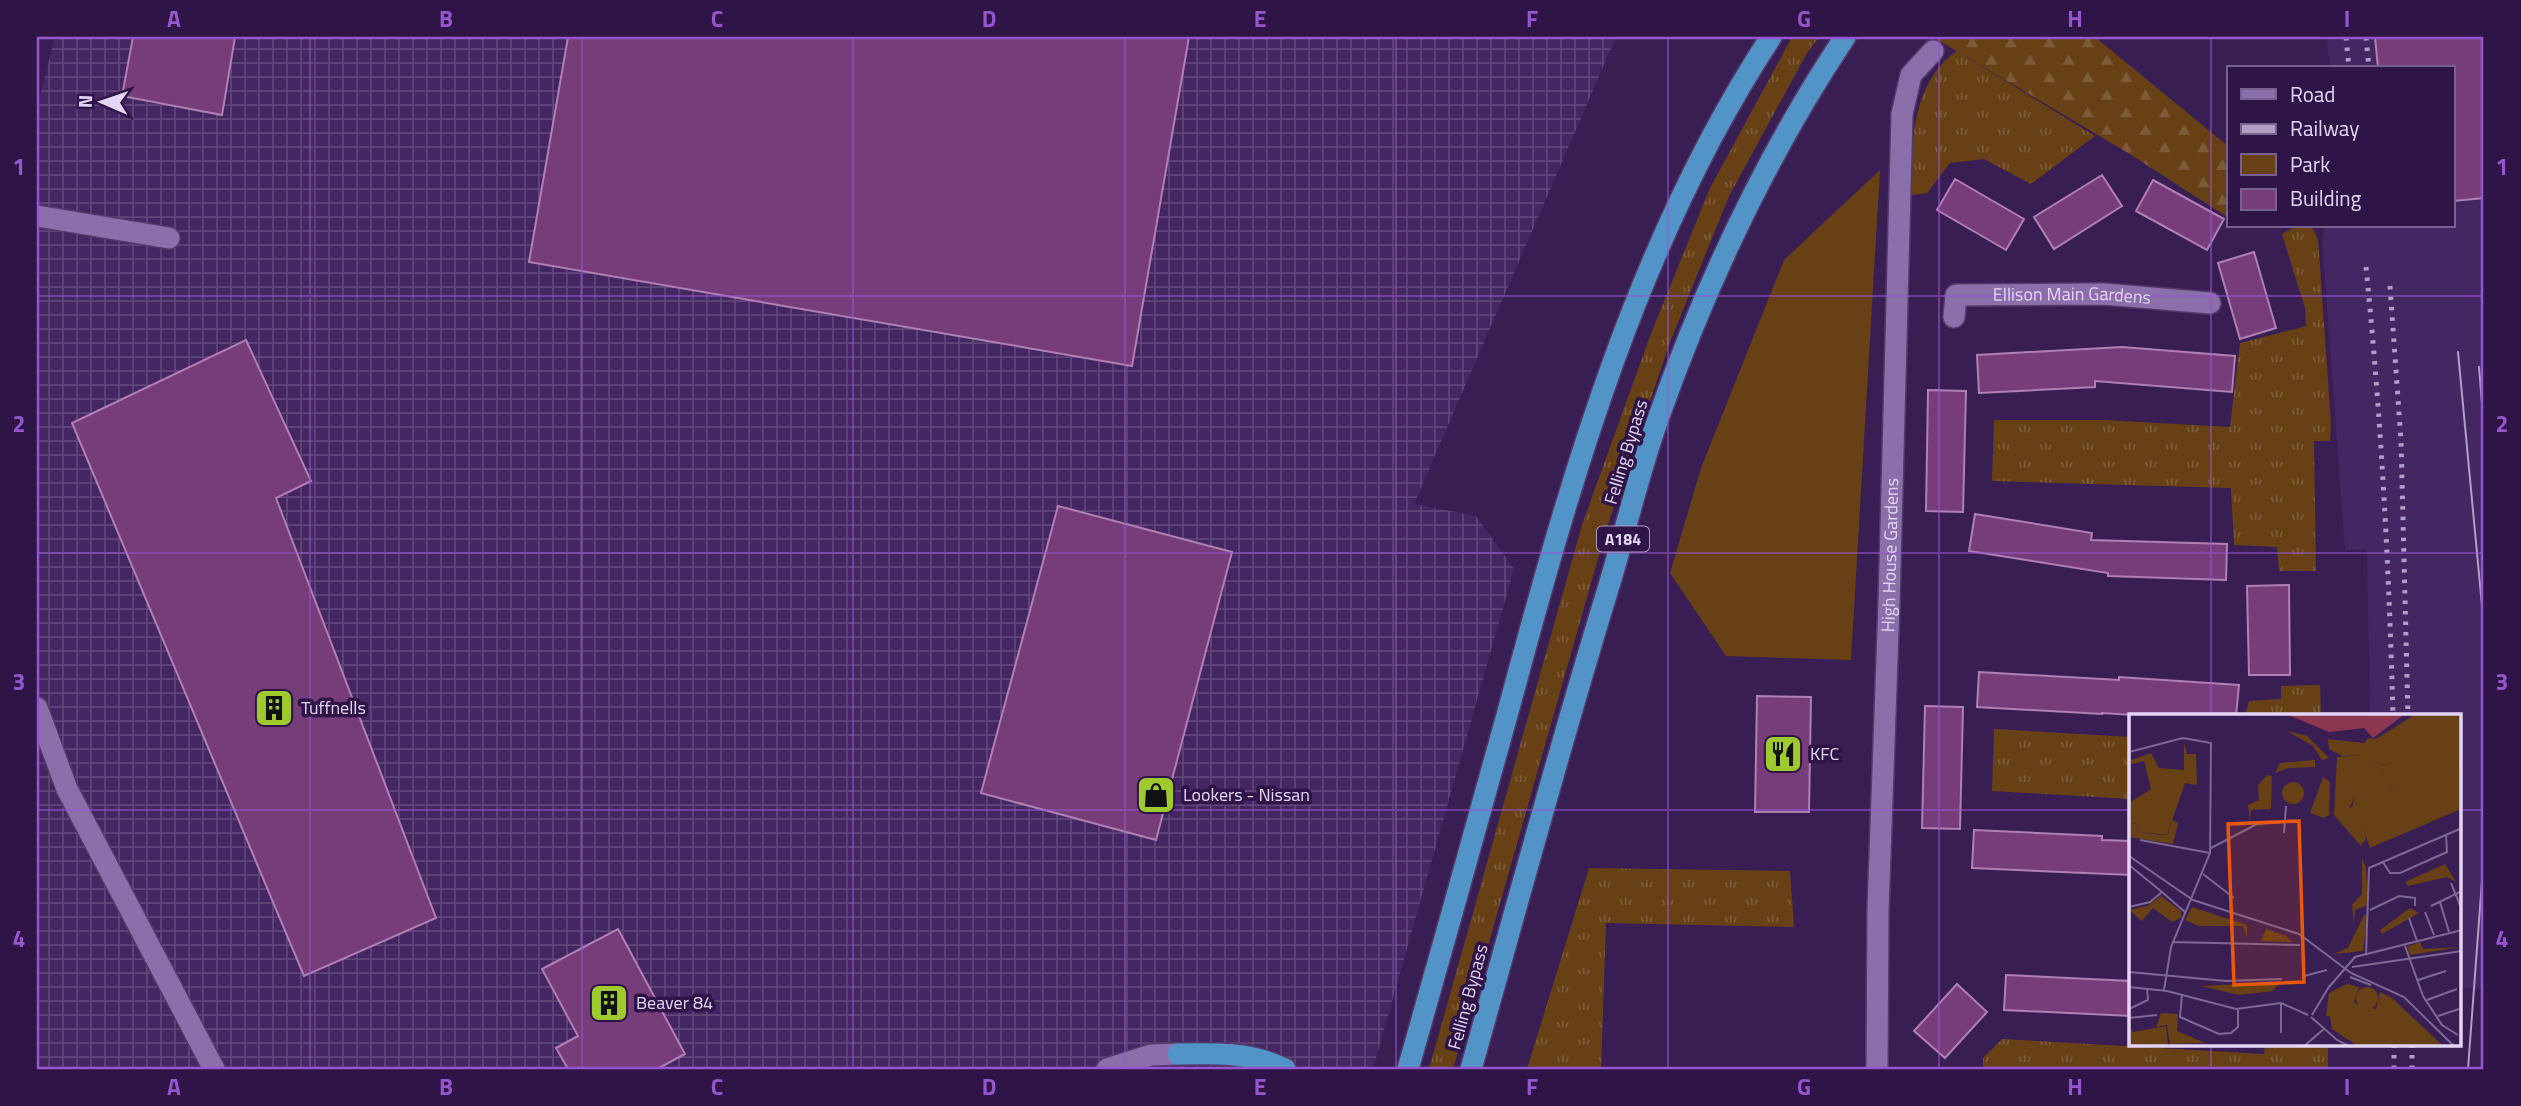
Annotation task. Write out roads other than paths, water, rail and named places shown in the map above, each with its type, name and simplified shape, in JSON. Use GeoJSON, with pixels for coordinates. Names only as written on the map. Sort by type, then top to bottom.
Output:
{"type":"FeatureCollection","features":[{"type":"Feature","properties":{"kind":"highway","name":"Felling Bypass"},"geometry":{"type":"LineString","coordinates":[[1408,1069],[1543,582],[1616,354],[1658,249],[1698,163],[1770,37]]}},
{"type":"Feature","properties":{"kind":"highway","name":"Felling Bypass"},"geometry":{"type":"LineString","coordinates":[[1471,1069],[1562,740],[1657,421],[1696,321],[1734,237],[1817,78],[1845,37]]}},
{"type":"Feature","properties":{"kind":"highway"},"geometry":{"type":"LineString","coordinates":[[1178,1054],[1239,1055],[1261,1059],[1284,1069]]}},
{"type":"Feature","properties":{"kind":"street","name":"High House Gardens"},"geometry":{"type":"LineString","coordinates":[[1877,1069],[1878,911],[1902,114],[1911,75],[1933,51]]}},
{"type":"Feature","properties":{"kind":"street"},"geometry":{"type":"LineString","coordinates":[[37,216],[169,238]]}},
{"type":"Feature","properties":{"kind":"street","name":"Ellison Main Gardens"},"geometry":{"type":"LineString","coordinates":[[1954,317],[1956,295],[2104,294],[2210,303]]}},
{"type":"Feature","properties":{"kind":"street"},"geometry":{"type":"LineString","coordinates":[[37,708],[67,789],[214,1069]]}},
{"type":"Feature","properties":{"kind":"street"},"geometry":{"type":"LineString","coordinates":[[1107,1069],[1152,1055],[1178,1054]]}},
{"type":"Feature","properties":{"kind":"tram line"},"geometry":{"type":"LineString","coordinates":[[2458,352],[2484,627]]}},
{"type":"Feature","properties":{"kind":"tram line"},"geometry":{"type":"LineString","coordinates":[[2479,367],[2484,428]]}},
{"type":"Feature","properties":{"kind":"tram line"},"geometry":{"type":"LineString","coordinates":[[2468,1069],[2484,854]]}},
{"type":"Feature","properties":{"kind":"railway"},"geometry":{"type":"LineString","coordinates":[[2346,37],[2349,66]]}},
{"type":"Feature","properties":{"kind":"railway"},"geometry":{"type":"LineString","coordinates":[[2366,37],[2369,66]]}},
{"type":"Feature","properties":{"kind":"railway"},"geometry":{"type":"LineString","coordinates":[[2366,267],[2384,491],[2393,714]]}},
{"type":"Feature","properties":{"kind":"railway"},"geometry":{"type":"LineString","coordinates":[[2390,286],[2401,441],[2408,714]]}},
{"type":"Feature","properties":{"kind":"railway"},"geometry":{"type":"LineString","coordinates":[[2394,1046],[2394,1069]]}},
{"type":"Feature","properties":{"kind":"railway"},"geometry":{"type":"LineString","coordinates":[[2412,1046],[2412,1069]]}},
{"type":"Feature","properties":{"kind":"place","name":"Tuffnells"},"geometry":{"type":"Point","coordinates":[274,708]}},
{"type":"Feature","properties":{"kind":"place","name":"KFC"},"geometry":{"type":"Point","coordinates":[1783,754]}},
{"type":"Feature","properties":{"kind":"place","name":"Lookers - Nissan"},"geometry":{"type":"Point","coordinates":[1156,795]}},
{"type":"Feature","properties":{"kind":"place","name":"Beaver 84"},"geometry":{"type":"Point","coordinates":[609,1003]}}]}
